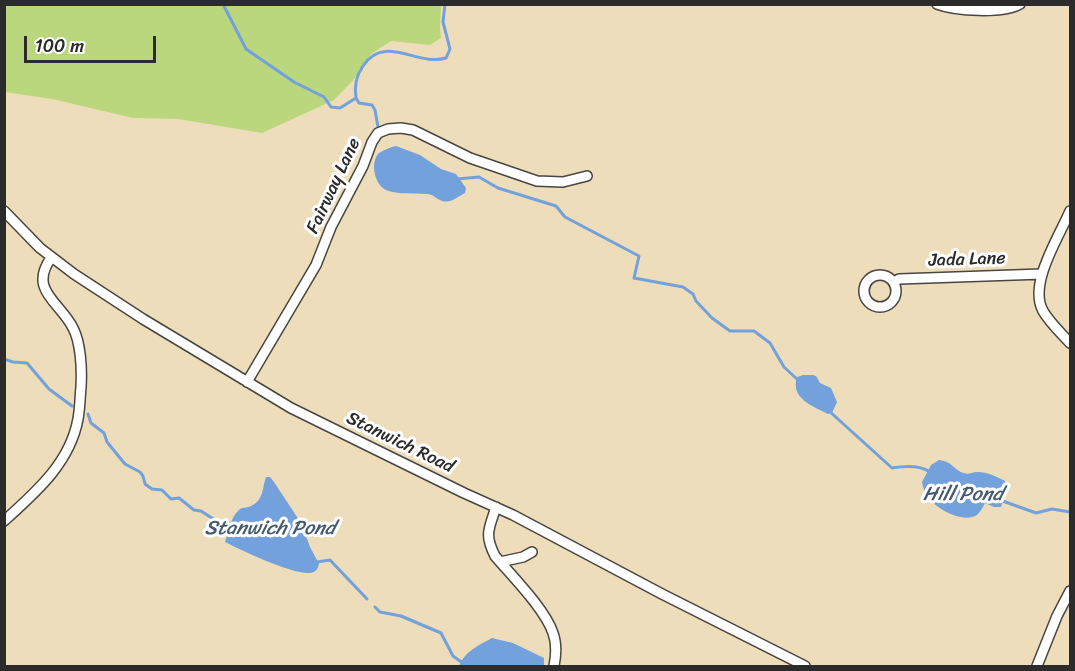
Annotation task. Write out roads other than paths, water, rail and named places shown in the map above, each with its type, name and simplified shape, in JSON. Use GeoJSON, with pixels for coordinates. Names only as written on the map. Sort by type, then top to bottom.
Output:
{"type":"FeatureCollection","features":[{"type":"Feature","properties":{"kind":"street"},"geometry":{"type":"LineString","coordinates":[[937,4],[944,7],[982,11],[1014,7],[1020,4]]}},
{"type":"Feature","properties":{"kind":"street","name":"Fairway Lane"},"geometry":{"type":"LineString","coordinates":[[247,382],[316,265],[331,227],[378,133],[388,129],[413,130],[470,158],[537,181],[563,182],[587,176]]}},
{"type":"Feature","properties":{"kind":"street","name":"Stanwich Road"},"geometry":{"type":"LineString","coordinates":[[4,211],[51,258],[120,305],[291,408],[496,507],[805,666]]}},
{"type":"Feature","properties":{"kind":"street"},"geometry":{"type":"LineString","coordinates":[[1071,211],[1042,274],[1038,291],[1042,310],[1071,343]]}},
{"type":"Feature","properties":{"kind":"street"},"geometry":{"type":"LineString","coordinates":[[4,521],[30,498],[58,466],[74,435],[78,418],[82,378],[79,348],[74,328],[51,298],[42,279],[44,268],[51,258]]}},
{"type":"Feature","properties":{"kind":"street","name":"Jada Lane"},"geometry":{"type":"LineString","coordinates":[[894,282],[899,279],[1042,274]]}},
{"type":"Feature","properties":{"kind":"street"},"geometry":{"type":"LineString","coordinates":[[496,507],[487,534],[489,545],[546,618],[553,633],[556,657],[554,666]]}},
{"type":"Feature","properties":{"kind":"street"},"geometry":{"type":"LineString","coordinates":[[500,562],[523,557],[532,552]]}},
{"type":"Feature","properties":{"kind":"street"},"geometry":{"type":"LineString","coordinates":[[1037,666],[1057,616],[1071,591]]}},
{"type":"Feature","properties":{"kind":"water"},"geometry":{"type":"Polygon","coordinates":[[[396,146],[420,155],[441,169],[456,174],[466,188],[465,193],[447,202],[429,194],[386,190],[376,178],[374,167],[376,157],[379,153],[396,146]]]}},
{"type":"Feature","properties":{"kind":"water"},"geometry":{"type":"Polygon","coordinates":[[[813,375],[820,383],[831,388],[837,402],[832,413],[828,414],[810,405],[797,391],[797,377],[813,375]]]}},
{"type":"Feature","properties":{"kind":"water","name":"Hill Pond"},"geometry":{"type":"Polygon","coordinates":[[[939,460],[948,462],[967,474],[985,473],[1005,481],[1007,486],[1001,507],[985,503],[977,515],[964,518],[942,510],[926,494],[922,482],[931,465],[939,460]]]}},
{"type":"Feature","properties":{"kind":"water","name":"Stanwich Pond"},"geometry":{"type":"Polygon","coordinates":[[[266,477],[270,477],[274,482],[301,523],[319,564],[314,572],[302,573],[280,566],[225,542],[236,514],[258,500],[266,477]]]}},
{"type":"Feature","properties":{"kind":"water"},"geometry":{"type":"Polygon","coordinates":[[[492,638],[513,643],[544,658],[544,666],[459,666],[468,653],[492,638]]]}},
{"type":"Feature","properties":{"kind":"waterway"},"geometry":{"type":"LineString","coordinates":[[223,4],[246,49],[294,82],[324,97],[331,107],[340,108],[356,98]]}},
{"type":"Feature","properties":{"kind":"waterway"},"geometry":{"type":"LineString","coordinates":[[356,98],[356,81],[363,66],[371,57],[381,52],[391,51],[435,60],[446,58],[450,49],[443,22],[445,4]]}},
{"type":"Feature","properties":{"kind":"waterway"},"geometry":{"type":"LineString","coordinates":[[356,98],[359,103],[372,105],[378,127]]}},
{"type":"Feature","properties":{"kind":"waterway"},"geometry":{"type":"LineString","coordinates":[[457,179],[479,177],[498,188],[556,206],[565,217],[639,256],[634,278],[683,287],[693,294],[696,301],[712,318],[730,331],[754,331],[770,343],[784,367],[798,380]]}},
{"type":"Feature","properties":{"kind":"waterway"},"geometry":{"type":"LineString","coordinates":[[4,359],[27,363],[49,389],[72,406]]}},
{"type":"Feature","properties":{"kind":"waterway"},"geometry":{"type":"LineString","coordinates":[[828,410],[892,468],[917,467],[930,472]]}},
{"type":"Feature","properties":{"kind":"waterway"},"geometry":{"type":"LineString","coordinates":[[88,414],[91,423],[104,433],[107,442],[125,464],[140,472],[145,484],[152,489],[162,490],[171,499],[179,498],[194,510],[201,511],[218,522],[225,521],[235,526]]}},
{"type":"Feature","properties":{"kind":"waterway"},"geometry":{"type":"LineString","coordinates":[[1000,500],[1036,513],[1052,509],[1070,512]]}},
{"type":"Feature","properties":{"kind":"waterway"},"geometry":{"type":"LineString","coordinates":[[317,562],[330,560],[367,599]]}},
{"type":"Feature","properties":{"kind":"waterway"},"geometry":{"type":"LineString","coordinates":[[375,607],[380,612],[401,616],[441,633],[453,656],[467,666]]}}]}
